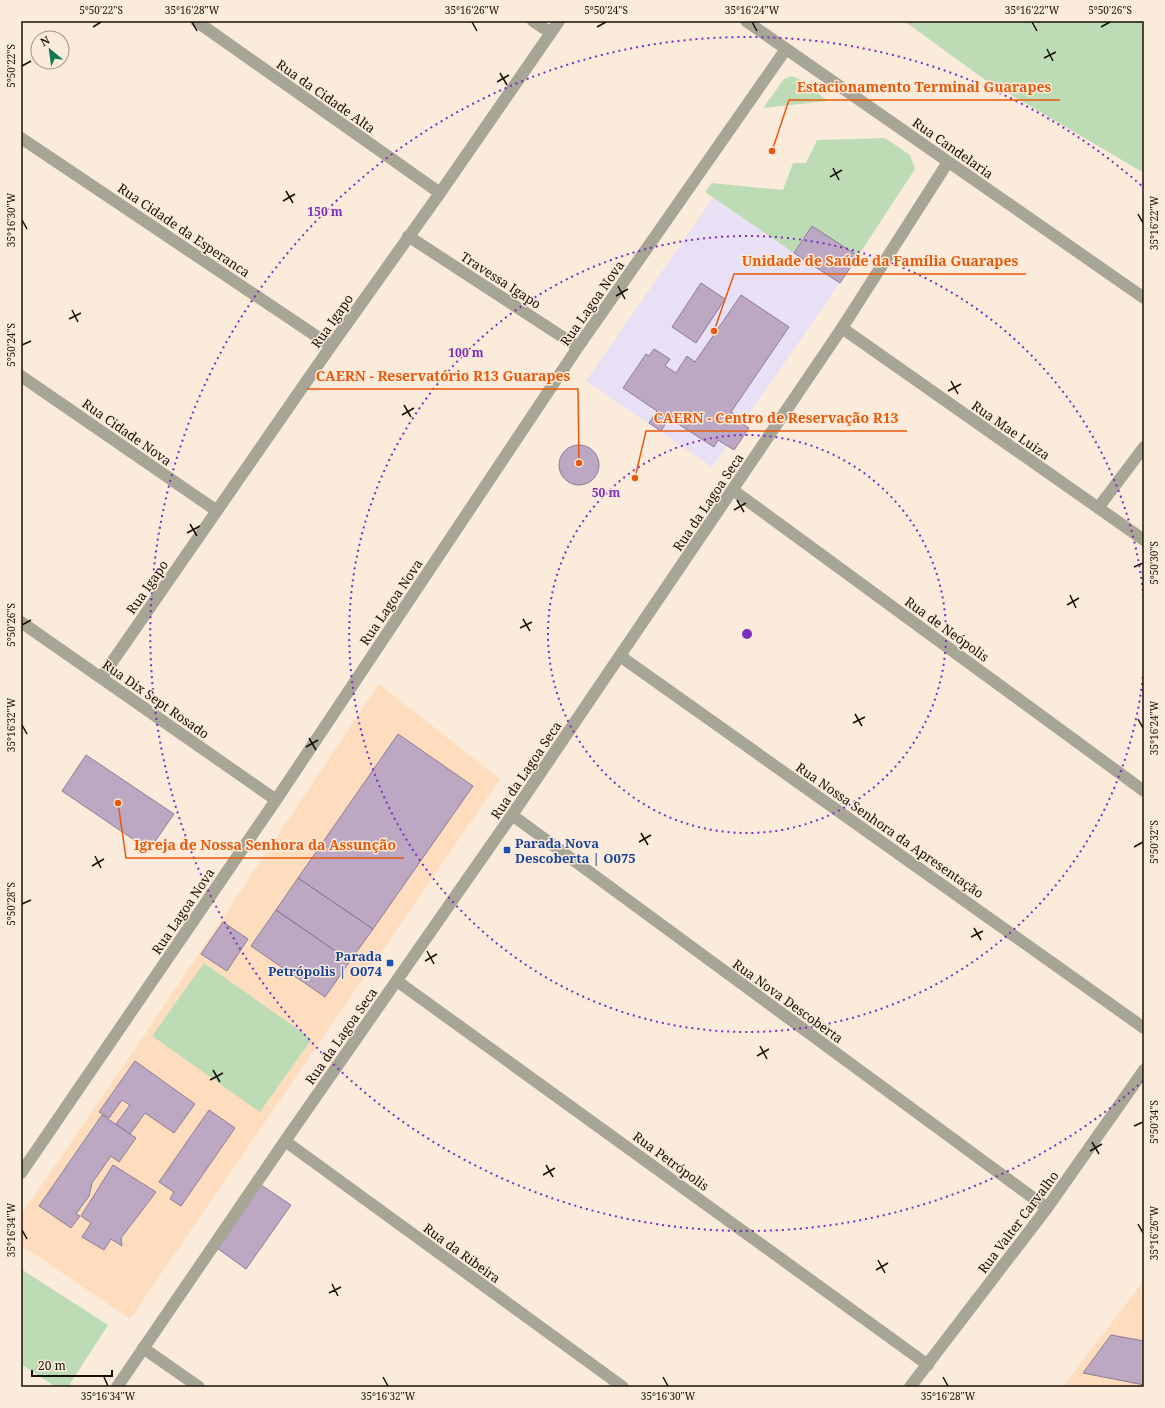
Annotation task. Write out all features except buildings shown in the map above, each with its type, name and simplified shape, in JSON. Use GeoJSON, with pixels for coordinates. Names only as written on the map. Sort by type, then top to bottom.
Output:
{"type":"FeatureCollection","features":[{"type":"Feature","properties":{"kind":"street","name":"Rua da Cidade Alta"},"geometry":{"type":"LineString","coordinates":[[196,21],[440,193]]}},
{"type":"Feature","properties":{"kind":"street"},"geometry":{"type":"LineString","coordinates":[[533,21],[551,33]]}},
{"type":"Feature","properties":{"kind":"street","name":"Rua Igapo"},"geometry":{"type":"LineString","coordinates":[[101,678],[559,21]]}},
{"type":"Feature","properties":{"kind":"street","name":"Rua Candelaria"},"geometry":{"type":"LineString","coordinates":[[746,21],[1144,298]]}},
{"type":"Feature","properties":{"kind":"street","name":"Rua Lagoa Nova"},"geometry":{"type":"LineString","coordinates":[[21,1173],[276,800],[578,347],[786,49]]}},
{"type":"Feature","properties":{"kind":"street","name":"Rua Cidade da Esperanca"},"geometry":{"type":"LineString","coordinates":[[21,138],[331,346]]}},
{"type":"Feature","properties":{"kind":"street","name":"Rua da Lagoa Seca"},"geometry":{"type":"LineString","coordinates":[[117,1387],[285,1141],[512,815],[733,490],[842,328],[948,162]]}},
{"type":"Feature","properties":{"kind":"street","name":"Travessa Igapo"},"geometry":{"type":"LineString","coordinates":[[408,236],[578,347]]}},
{"type":"Feature","properties":{"kind":"street","name":"Rua Mae Luiza"},"geometry":{"type":"LineString","coordinates":[[842,328],[1144,540]]}},
{"type":"Feature","properties":{"kind":"street","name":"Rua Cidade Nova"},"geometry":{"type":"LineString","coordinates":[[21,376],[217,511]]}},
{"type":"Feature","properties":{"kind":"street"},"geometry":{"type":"LineString","coordinates":[[1098,508],[1144,448]]}},
{"type":"Feature","properties":{"kind":"street","name":"Rua de Neópolis"},"geometry":{"type":"LineString","coordinates":[[733,490],[1144,791]]}},
{"type":"Feature","properties":{"kind":"street","name":"Rua Dix Sept Rosado"},"geometry":{"type":"LineString","coordinates":[[21,622],[276,800]]}},
{"type":"Feature","properties":{"kind":"street","name":"Rua Nossa Senhora da Apresentação"},"geometry":{"type":"LineString","coordinates":[[620,656],[1144,1028]]}},
{"type":"Feature","properties":{"kind":"street","name":"Rua Nova Descoberta"},"geometry":{"type":"LineString","coordinates":[[512,815],[1047,1208]]}},
{"type":"Feature","properties":{"kind":"street","name":"Rua Petrópolis"},"geometry":{"type":"LineString","coordinates":[[397,981],[928,1365]]}},
{"type":"Feature","properties":{"kind":"street","name":"Rua Valter Carvalho"},"geometry":{"type":"LineString","coordinates":[[910,1387],[1047,1208],[1144,1070]]}},
{"type":"Feature","properties":{"kind":"street","name":"Rua da Ribeira"},"geometry":{"type":"LineString","coordinates":[[285,1141],[623,1387]]}},
{"type":"Feature","properties":{"kind":"street"},"geometry":{"type":"LineString","coordinates":[[143,1348],[199,1387]]}},
{"type":"Feature","properties":{"kind":"shaded area"},"geometry":{"type":"Polygon","coordinates":[[[713,198],[840,283],[712,467],[586,381],[713,198]]]}},
{"type":"Feature","properties":{"kind":"shaded area"},"geometry":{"type":"Polygon","coordinates":[[[379,684],[500,779],[130,1319],[21,1245],[21,1215],[135,1049],[379,684]]]}},
{"type":"Feature","properties":{"kind":"shaded area"},"geometry":{"type":"Polygon","coordinates":[[[1144,1280],[1144,1387],[1063,1387],[1144,1280]]]}},
{"type":"Feature","properties":{"kind":"green space"},"geometry":{"type":"Polygon","coordinates":[[[904,21],[1144,21],[1144,173],[984,79],[904,21]]]}},
{"type":"Feature","properties":{"kind":"green space"},"geometry":{"type":"Polygon","coordinates":[[[792,76],[799,79],[828,101],[763,108],[784,79],[792,76]]]}},
{"type":"Feature","properties":{"kind":"green space"},"geometry":{"type":"Polygon","coordinates":[[[885,138],[910,155],[915,169],[858,256],[812,226],[794,253],[705,192],[712,183],[783,190],[793,163],[806,163],[817,140],[885,138]]]}},
{"type":"Feature","properties":{"kind":"green space"},"geometry":{"type":"Polygon","coordinates":[[[204,963],[312,1039],[260,1112],[152,1036],[204,963]]]}},
{"type":"Feature","properties":{"kind":"green space"},"geometry":{"type":"Polygon","coordinates":[[[21,1269],[108,1325],[68,1387],[56,1387],[21,1364],[21,1269]]]}},
{"type":"Feature","properties":{"kind":"place","name":"Estacionamento Terminal Guarapes"},"geometry":{"type":"Point","coordinates":[772,151]}},
{"type":"Feature","properties":{"kind":"place","name":"Unidade de Saúde da Família Guarapes"},"geometry":{"type":"Point","coordinates":[714,331]}},
{"type":"Feature","properties":{"kind":"place","name":"CAERN - Reservatório R13 Guarapes"},"geometry":{"type":"Point","coordinates":[579,463]}},
{"type":"Feature","properties":{"kind":"place","name":"CAERN - Centro de Reservação R13"},"geometry":{"type":"Point","coordinates":[635,478]}},
{"type":"Feature","properties":{"kind":"place","name":"Igreja de Nossa Senhora da Assunção"},"geometry":{"type":"Point","coordinates":[118,803]}},
{"type":"Feature","properties":{"kind":"place","name":"Parada Nova Descoberta | O075"},"geometry":{"type":"Point","coordinates":[507,850]}},
{"type":"Feature","properties":{"kind":"place","name":"Parada Petrópolis | O074"},"geometry":{"type":"Point","coordinates":[390,963]}}]}
